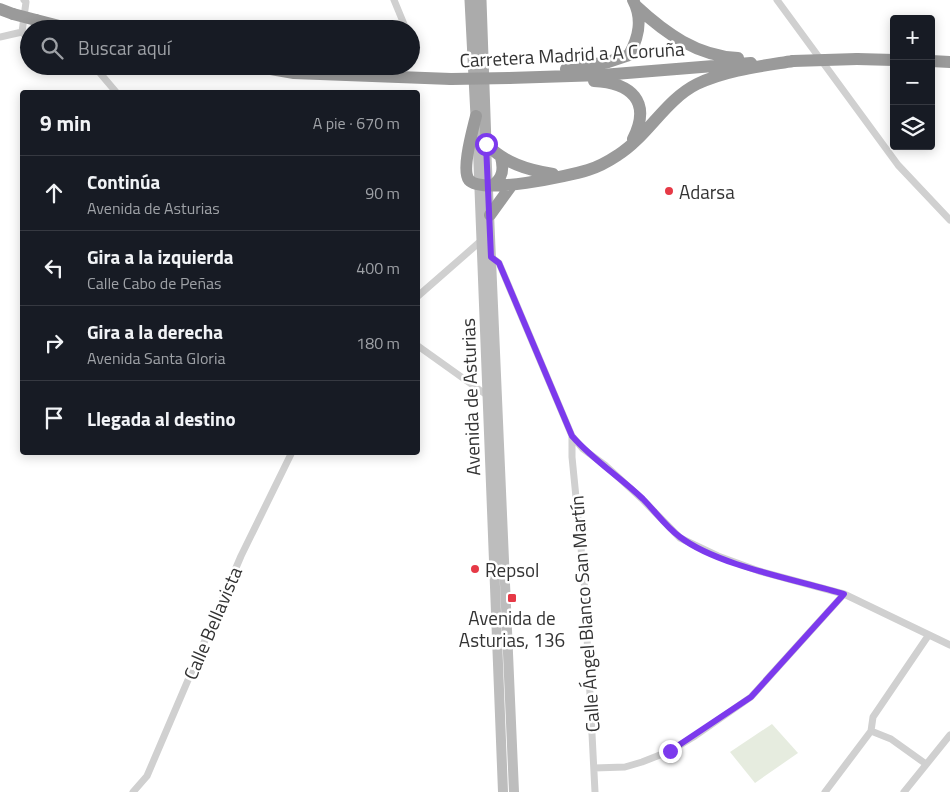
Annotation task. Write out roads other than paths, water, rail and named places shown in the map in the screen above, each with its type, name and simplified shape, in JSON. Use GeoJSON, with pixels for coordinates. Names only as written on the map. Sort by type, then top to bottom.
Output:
{"type":"FeatureCollection","features":[{"type":"Feature","properties":{"kind":"highway"},"geometry":{"type":"LineString","coordinates":[[634,3],[675,38],[699,50],[731,58],[793,61]]}},
{"type":"Feature","properties":{"kind":"highway"},"geometry":{"type":"LineString","coordinates":[[509,78],[608,62],[629,55],[638,39],[640,25],[634,3]]}},
{"type":"Feature","properties":{"kind":"highway"},"geometry":{"type":"LineString","coordinates":[[0,10],[36,20]]}},
{"type":"Feature","properties":{"kind":"highway","name":"Carretera Madrid a A Coruña"},"geometry":{"type":"LineString","coordinates":[[346,75],[451,79],[509,78],[602,75],[716,64],[857,59],[890,60]]}},
{"type":"Feature","properties":{"kind":"highway"},"geometry":{"type":"LineString","coordinates":[[476,116],[466,172],[470,181],[487,185],[511,186],[590,170],[628,148],[669,106],[697,84],[756,66],[793,61]]}},
{"type":"Feature","properties":{"kind":"highway"},"geometry":{"type":"LineString","coordinates":[[935,61],[950,62]]}},
{"type":"Feature","properties":{"kind":"highway"},"geometry":{"type":"LineString","coordinates":[[509,78],[610,82],[626,87],[641,110],[638,129],[628,148]]}},
{"type":"Feature","properties":{"kind":"highway"},"geometry":{"type":"LineString","coordinates":[[486,144],[501,158],[527,169],[561,175]]}},
{"type":"Feature","properties":{"kind":"highway"},"geometry":{"type":"LineString","coordinates":[[487,185],[501,178],[503,172],[501,158]]}},
{"type":"Feature","properties":{"kind":"highway"},"geometry":{"type":"LineString","coordinates":[[490,215],[511,186]]}},
{"type":"Feature","properties":{"kind":"main road"},"geometry":{"type":"LineString","coordinates":[[470,0],[476,116]]}},
{"type":"Feature","properties":{"kind":"main road","name":"Avenida de Asturias"},"geometry":{"type":"LineString","coordinates":[[481,0],[487,185],[490,215],[514,792]]}},
{"type":"Feature","properties":{"kind":"main road","name":"Avenida de Asturias"},"geometry":{"type":"LineString","coordinates":[[487,185],[482,240],[503,792]]}},
{"type":"Feature","properties":{"kind":"street"},"geometry":{"type":"LineString","coordinates":[[394,0],[402,20]]}},
{"type":"Feature","properties":{"kind":"street"},"geometry":{"type":"LineString","coordinates":[[777,0],[898,165],[950,220]]}},
{"type":"Feature","properties":{"kind":"street"},"geometry":{"type":"LineString","coordinates":[[24,20],[26,1]]}},
{"type":"Feature","properties":{"kind":"street"},"geometry":{"type":"LineString","coordinates":[[0,37],[20,32]]}},
{"type":"Feature","properties":{"kind":"street"},"geometry":{"type":"LineString","coordinates":[[102,75],[114,90]]}},
{"type":"Feature","properties":{"kind":"street"},"geometry":{"type":"LineString","coordinates":[[420,294],[482,240]]}},
{"type":"Feature","properties":{"kind":"street"},"geometry":{"type":"LineString","coordinates":[[491,257],[499,263],[572,436],[583,449],[605,465],[643,500],[680,538],[718,556],[759,571],[844,594],[950,645]]}},
{"type":"Feature","properties":{"kind":"street"},"geometry":{"type":"LineString","coordinates":[[420,347],[488,396]]}},
{"type":"Feature","properties":{"kind":"street","name":"Calle Ángel Blanco San Martín"},"geometry":{"type":"LineString","coordinates":[[572,436],[572,458],[584,578],[595,792]]}},
{"type":"Feature","properties":{"kind":"street","name":"Calle Bellavista"},"geometry":{"type":"LineString","coordinates":[[133,792],[147,776],[241,556],[291,455]]}},
{"type":"Feature","properties":{"kind":"street"},"geometry":{"type":"LineString","coordinates":[[594,768],[625,767],[642,762],[670,751],[695,736],[751,697],[844,594]]}},
{"type":"Feature","properties":{"kind":"street"},"geometry":{"type":"LineString","coordinates":[[825,792],[871,731],[873,717],[928,636]]}},
{"type":"Feature","properties":{"kind":"street"},"geometry":{"type":"LineString","coordinates":[[871,731],[891,739],[926,764]]}},
{"type":"Feature","properties":{"kind":"street"},"geometry":{"type":"LineString","coordinates":[[904,792],[950,735]]}},
{"type":"Feature","properties":{"kind":"place","name":"Adarsa"},"geometry":{"type":"Point","coordinates":[669,191]}},
{"type":"Feature","properties":{"kind":"place","name":"Repsol"},"geometry":{"type":"Point","coordinates":[475,569]}},
{"type":"Feature","properties":{"kind":"place","name":"Avenida de Asturias, 136"},"geometry":{"type":"Point","coordinates":[512,598]}}]}
